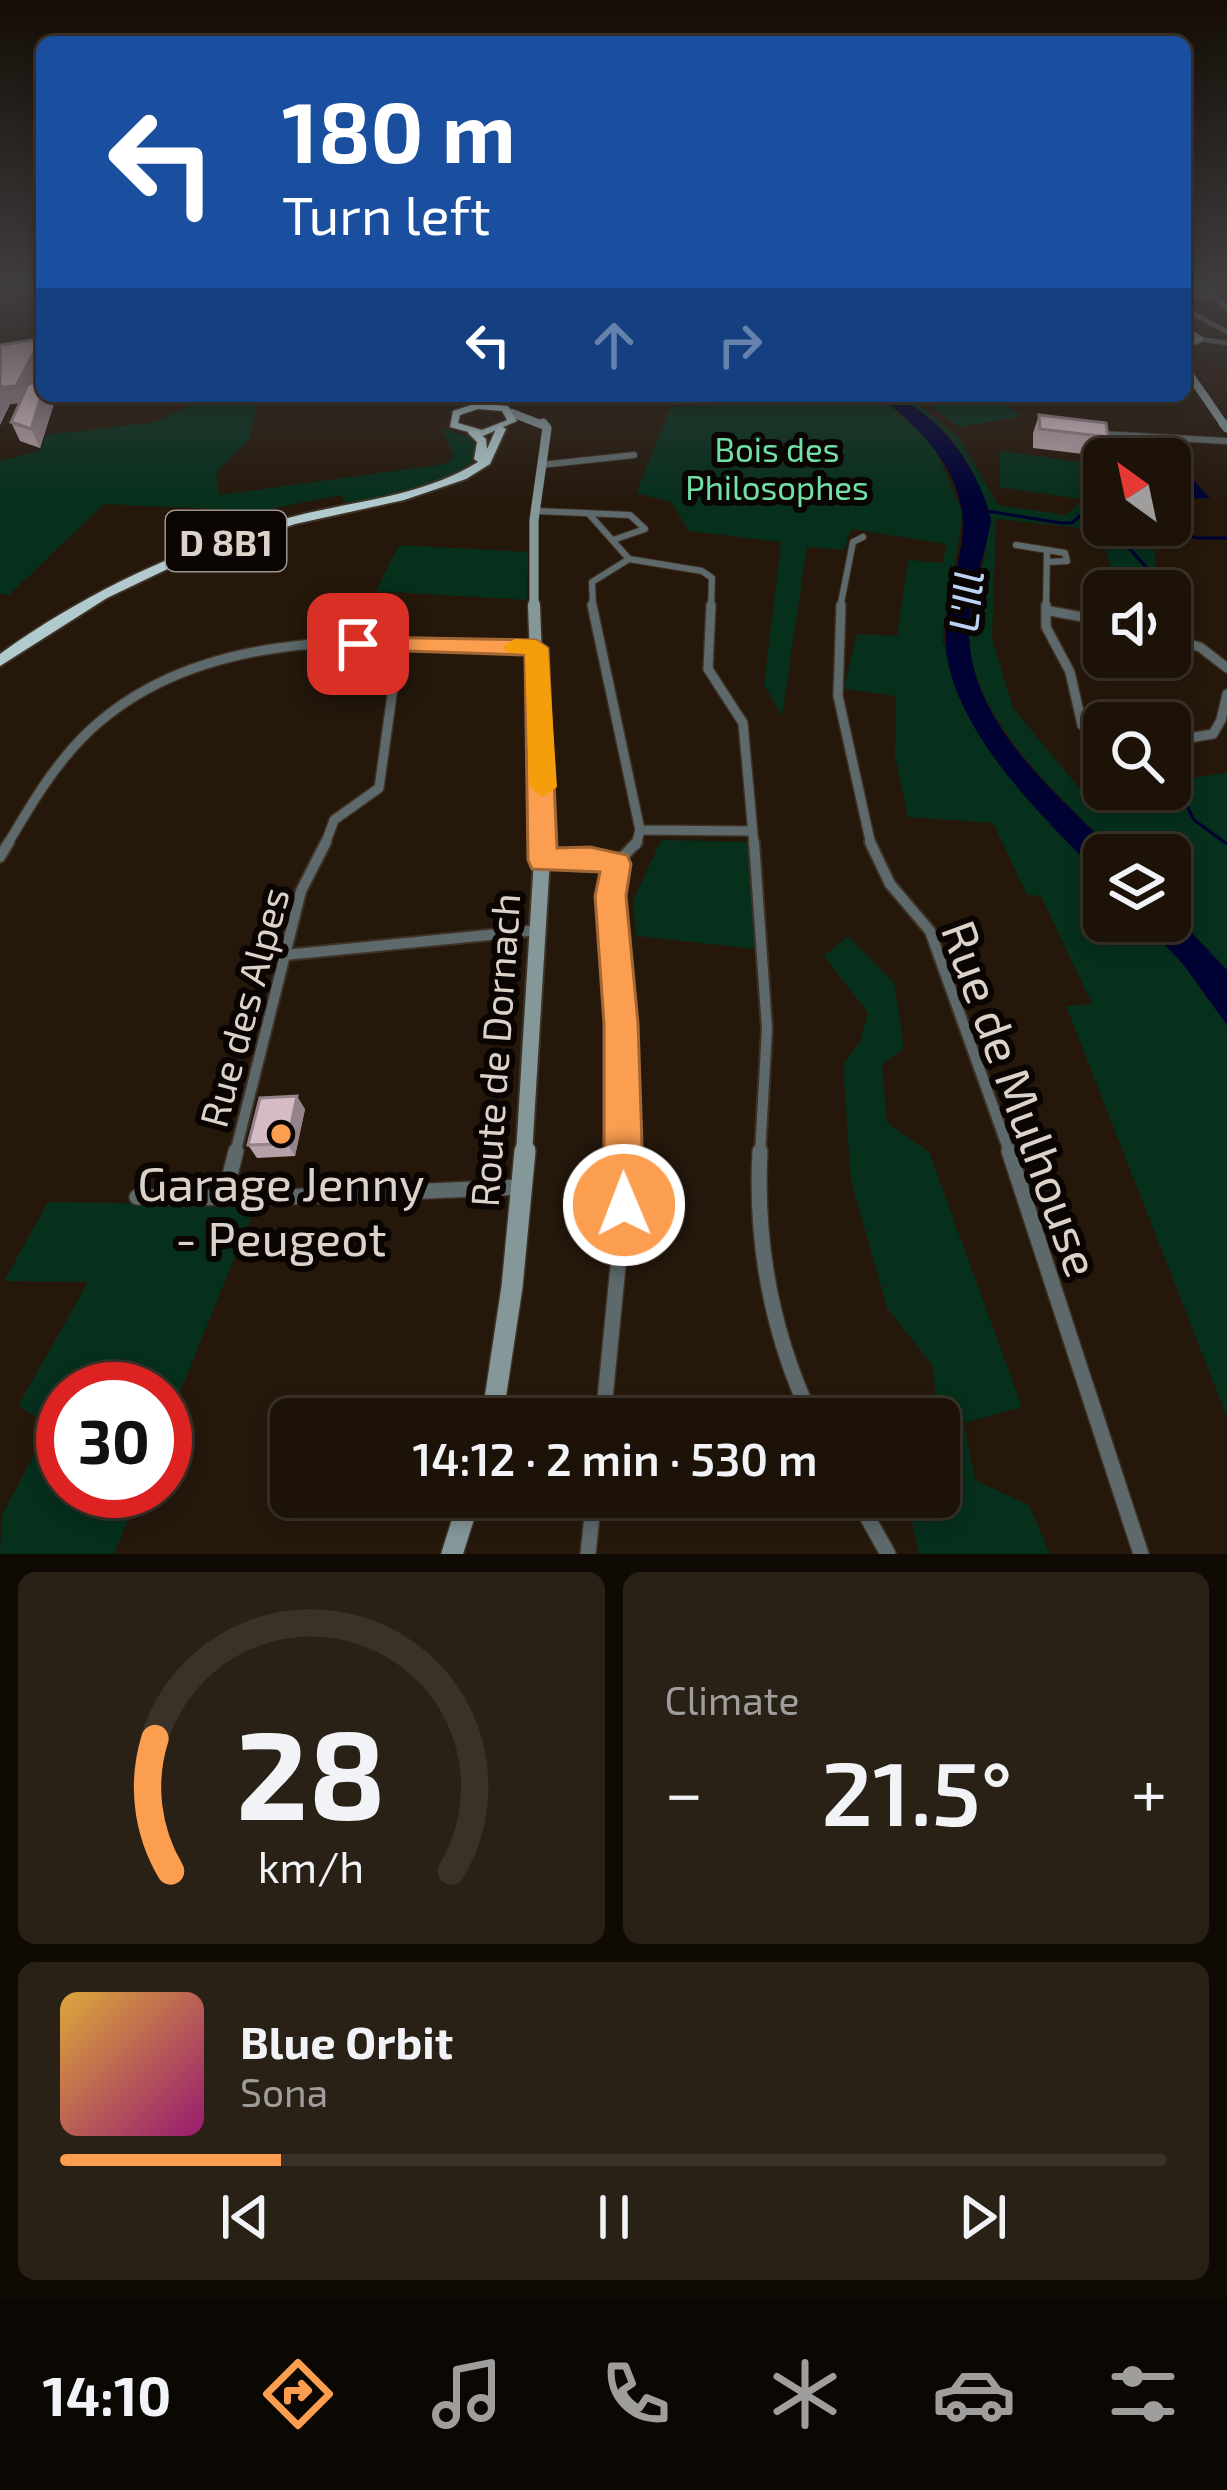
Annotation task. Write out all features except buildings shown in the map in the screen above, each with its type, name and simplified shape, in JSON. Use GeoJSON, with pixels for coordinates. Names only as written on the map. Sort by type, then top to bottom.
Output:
{"type":"FeatureCollection","features":[{"type":"Feature","properties":{"kind":"highway"},"geometry":{"type":"LineString","coordinates":[[472,470],[486,462],[506,411]]}},
{"type":"Feature","properties":{"kind":"highway"},"geometry":{"type":"LineString","coordinates":[[472,470],[483,447],[473,433]]}},
{"type":"Feature","properties":{"kind":"highway","name":"D 8B1"},"geometry":{"type":"LineString","coordinates":[[0,661],[75,610],[193,553],[292,521],[444,485],[472,470]]}},
{"type":"Feature","properties":{"kind":"main road"},"geometry":{"type":"LineString","coordinates":[[1191,377],[1227,428]]}},
{"type":"Feature","properties":{"kind":"main road"},"geometry":{"type":"LineString","coordinates":[[456,402],[459,411]]}},
{"type":"Feature","properties":{"kind":"main road"},"geometry":{"type":"LineString","coordinates":[[471,402],[506,411]]}},
{"type":"Feature","properties":{"kind":"main road"},"geometry":{"type":"LineString","coordinates":[[481,405],[459,411],[452,423],[473,433],[506,411]]}},
{"type":"Feature","properties":{"kind":"main road","name":"Route de Dornach"},"geometry":{"type":"LineString","coordinates":[[496,1398],[522,1187],[543,860],[532,569],[544,439],[536,424],[506,411]]}},
{"type":"Feature","properties":{"kind":"main road"},"geometry":{"type":"LineString","coordinates":[[452,1554],[463,1518]]}},
{"type":"Feature","properties":{"kind":"street"},"geometry":{"type":"LineString","coordinates":[[1097,434],[1227,441]]}},
{"type":"Feature","properties":{"kind":"street"},"geometry":{"type":"LineString","coordinates":[[541,467],[634,455]]}},
{"type":"Feature","properties":{"kind":"street"},"geometry":{"type":"LineString","coordinates":[[537,511],[630,515],[645,529],[613,540]]}},
{"type":"Feature","properties":{"kind":"street"},"geometry":{"type":"LineString","coordinates":[[588,514],[629,559],[702,571],[712,578],[708,669],[743,723],[767,1029],[758,1212],[762,1258],[790,1372],[802,1398]]}},
{"type":"Feature","properties":{"kind":"street","name":"Rue de Mulhouse"},"geometry":{"type":"LineString","coordinates":[[863,537],[853,542],[842,590],[837,684],[869,840],[890,884],[931,932],[979,1059],[1141,1554]]}},
{"type":"Feature","properties":{"kind":"street"},"geometry":{"type":"LineString","coordinates":[[1016,545],[1047,556],[1044,603],[1050,611],[1083,617]]}},
{"type":"Feature","properties":{"kind":"street"},"geometry":{"type":"LineString","coordinates":[[605,1398],[624,1205],[621,1023],[611,896],[616,864],[635,849],[640,830],[589,590],[592,582],[629,559]]}},
{"type":"Feature","properties":{"kind":"street"},"geometry":{"type":"LineString","coordinates":[[1050,611],[1046,627],[1070,672],[1083,726]]}},
{"type":"Feature","properties":{"kind":"street"},"geometry":{"type":"LineString","coordinates":[[1191,644],[1227,668]]}},
{"type":"Feature","properties":{"kind":"street"},"geometry":{"type":"LineString","coordinates":[[0,857],[83,737],[156,680],[201,660],[247,650],[399,645],[536,648]]}},
{"type":"Feature","properties":{"kind":"street","name":"Rue des Alpes"},"geometry":{"type":"LineString","coordinates":[[224,1199],[301,891],[322,855],[334,820],[379,788],[399,645]]}},
{"type":"Feature","properties":{"kind":"street"},"geometry":{"type":"LineString","coordinates":[[1191,738],[1215,735],[1222,728],[1227,694]]}},
{"type":"Feature","properties":{"kind":"street"},"geometry":{"type":"LineString","coordinates":[[640,830],[751,831]]}},
{"type":"Feature","properties":{"kind":"street"},"geometry":{"type":"LineString","coordinates":[[543,860],[590,858],[616,864]]}},
{"type":"Feature","properties":{"kind":"street"},"geometry":{"type":"LineString","coordinates":[[285,955],[539,930]]}},
{"type":"Feature","properties":{"kind":"street"},"geometry":{"type":"LineString","coordinates":[[137,1197],[224,1199],[522,1187]]}},
{"type":"Feature","properties":{"kind":"street"},"geometry":{"type":"LineString","coordinates":[[588,1554],[592,1518]]}},
{"type":"Feature","properties":{"kind":"street"},"geometry":{"type":"LineString","coordinates":[[868,1518],[888,1554]]}},
{"type":"Feature","properties":{"kind":"green space"},"geometry":{"type":"Polygon","coordinates":[[[197,402],[284,402],[256,405],[250,439],[216,472],[219,495],[446,464],[454,457],[442,428],[468,437],[478,448],[470,463],[440,483],[346,504],[341,495],[260,511],[104,504],[9,595],[0,594],[0,461],[40,451],[46,435],[157,422],[197,402]]]}},
{"type":"Feature","properties":{"kind":"green space","name":"Bois des Philosophes"},"geometry":{"type":"Polygon","coordinates":[[[886,402],[933,444],[963,514],[942,641],[1034,806],[1083,858],[1083,942],[1162,942],[1227,1025],[1227,1417],[1066,1006],[1092,1004],[1041,896],[1027,895],[993,823],[908,817],[895,757],[896,696],[844,689],[857,634],[897,636],[908,560],[943,563],[946,544],[851,529],[844,550],[807,547],[782,716],[764,685],[781,542],[689,531],[671,502],[636,493],[671,407],[886,402]]]}},
{"type":"Feature","properties":{"kind":"green space"},"geometry":{"type":"Polygon","coordinates":[[[909,402],[916,402],[960,439],[998,505],[1066,515],[1083,504],[1083,528],[996,519],[992,639],[1013,708],[1083,793],[1083,810],[1191,810],[1191,778],[1227,773],[1227,970],[1191,932],[1191,834],[1097,834],[1033,768],[984,694],[973,666],[969,632],[985,555],[986,517],[976,481],[957,447],[909,402]]]}},
{"type":"Feature","properties":{"kind":"green space"},"geometry":{"type":"Polygon","coordinates":[[[925,402],[1002,402],[1022,416],[959,427],[925,402]]]}},
{"type":"Feature","properties":{"kind":"green space"},"geometry":{"type":"Polygon","coordinates":[[[1000,451],[1083,462],[1083,499],[999,487],[1000,451]]]}},
{"type":"Feature","properties":{"kind":"green space"},"geometry":{"type":"Polygon","coordinates":[[[399,545],[528,552],[527,600],[376,591],[399,545]]]}},
{"type":"Feature","properties":{"kind":"green space"},"geometry":{"type":"Polygon","coordinates":[[[1104,546],[1154,546],[1157,570],[1111,570],[1104,546]]]}},
{"type":"Feature","properties":{"kind":"green space"},"geometry":{"type":"Polygon","coordinates":[[[661,840],[747,842],[756,949],[636,936],[633,901],[661,840]]]}},
{"type":"Feature","properties":{"kind":"green space"},"geometry":{"type":"Polygon","coordinates":[[[848,936],[894,983],[904,1048],[882,1065],[887,1123],[929,1152],[1022,1407],[964,1423],[975,1480],[1029,1505],[1050,1554],[919,1554],[911,1518],[960,1518],[960,1398],[936,1398],[932,1365],[887,1308],[851,1181],[843,1064],[860,1042],[868,1013],[824,956],[848,936]]]}},
{"type":"Feature","properties":{"kind":"green space"},"geometry":{"type":"Polygon","coordinates":[[[48,1202],[256,1205],[192,1363],[43,1362],[88,1282],[4,1281],[48,1202]]]}},
{"type":"Feature","properties":{"kind":"green space"},"geometry":{"type":"Polygon","coordinates":[[[36,1374],[36,1417],[18,1406],[36,1374]]]}},
{"type":"Feature","properties":{"kind":"green space"},"geometry":{"type":"Polygon","coordinates":[[[36,1451],[36,1518],[129,1518],[114,1554],[0,1554],[2,1515],[36,1451]]]}},
{"type":"Feature","properties":{"kind":"water","name":"L'Ill"},"geometry":{"type":"Polygon","coordinates":[[[886,402],[904,402],[935,423],[977,481],[991,521],[970,615],[973,663],[983,696],[1020,754],[1096,834],[1083,834],[1083,858],[999,765],[954,684],[946,628],[963,518],[951,477],[927,440],[886,402]]]}},
{"type":"Feature","properties":{"kind":"water"},"geometry":{"type":"Polygon","coordinates":[[[1191,477],[1210,498],[1191,498],[1191,477]]]}},
{"type":"Feature","properties":{"kind":"water"},"geometry":{"type":"Polygon","coordinates":[[[1191,932],[1227,970],[1227,1025],[1162,942],[1191,942],[1191,932]]]}},
{"type":"Feature","properties":{"kind":"waterway"},"geometry":{"type":"LineString","coordinates":[[987,511],[1061,523],[1072,523],[1083,513]]}},
{"type":"Feature","properties":{"kind":"waterway"},"geometry":{"type":"LineString","coordinates":[[1191,536],[1227,538]]}},
{"type":"Feature","properties":{"kind":"waterway"},"geometry":{"type":"LineString","coordinates":[[1128,546],[1149,570]]}},
{"type":"Feature","properties":{"kind":"waterway"},"geometry":{"type":"LineString","coordinates":[[1189,810],[1194,820],[1227,844]]}},
{"type":"Feature","properties":{"kind":"slow traffic"},"geometry":{"type":"LineString","coordinates":[[515,646],[536,648],[543,787]]}},
{"type":"Feature","properties":{"kind":"place","name":"Garage Jenny - Peugeot"},"geometry":{"type":"Point","coordinates":[281,1134]}},
{"type":"Feature","properties":{"kind":"route"},"geometry":{"type":"LineString","coordinates":[[358,644],[536,648],[542,714],[543,860],[590,858],[616,864],[611,896],[621,1023],[624,1205]]}}]}
